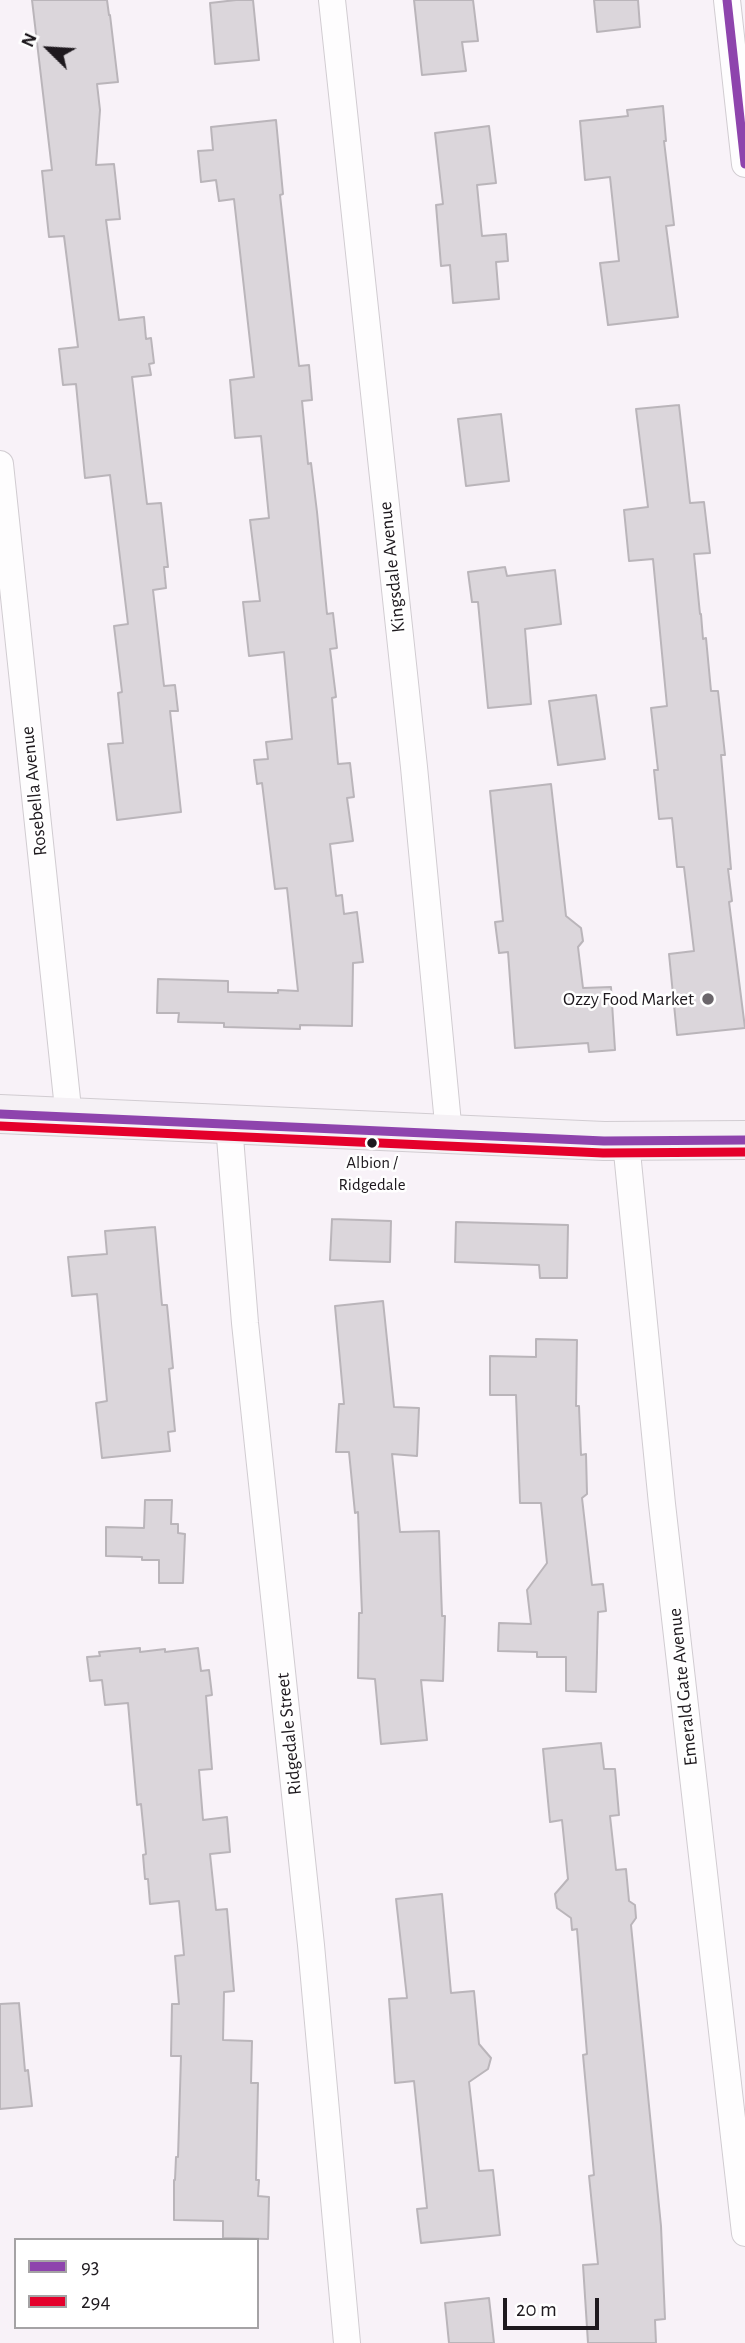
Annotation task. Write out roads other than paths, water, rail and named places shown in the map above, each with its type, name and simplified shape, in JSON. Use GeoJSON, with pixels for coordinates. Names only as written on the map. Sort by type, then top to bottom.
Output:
{"type":"FeatureCollection","features":[{"type":"Feature","properties":{"kind":"street","name":"Kingsdale Avenue"},"geometry":{"type":"LineString","coordinates":[[332,0],[412,754],[449,1134]]}},
{"type":"Feature","properties":{"kind":"street"},"geometry":{"type":"LineString","coordinates":[[727,0],[745,164]]}},
{"type":"Feature","properties":{"kind":"street","name":"Rosebella Avenue"},"geometry":{"type":"LineString","coordinates":[[0,464],[69,1118]]}},
{"type":"Feature","properties":{"kind":"street"},"geometry":{"type":"LineString","coordinates":[[0,1114],[626,1142],[745,1140]]}},
{"type":"Feature","properties":{"kind":"street","name":"Ridgedale Street"},"geometry":{"type":"LineString","coordinates":[[229,1125],[244,1324],[310,1931],[347,2343]]}},
{"type":"Feature","properties":{"kind":"street","name":"Emerald Gate Avenue"},"geometry":{"type":"LineString","coordinates":[[626,1142],[665,1532],[745,2233]]}},
{"type":"Feature","properties":{"kind":"place","name":"Ozzy Food Market"},"geometry":{"type":"Point","coordinates":[708,999]}},
{"type":"Feature","properties":{"kind":"place","name":"Albion / Ridgedale"},"geometry":{"type":"Point","coordinates":[372,1143]}}]}
